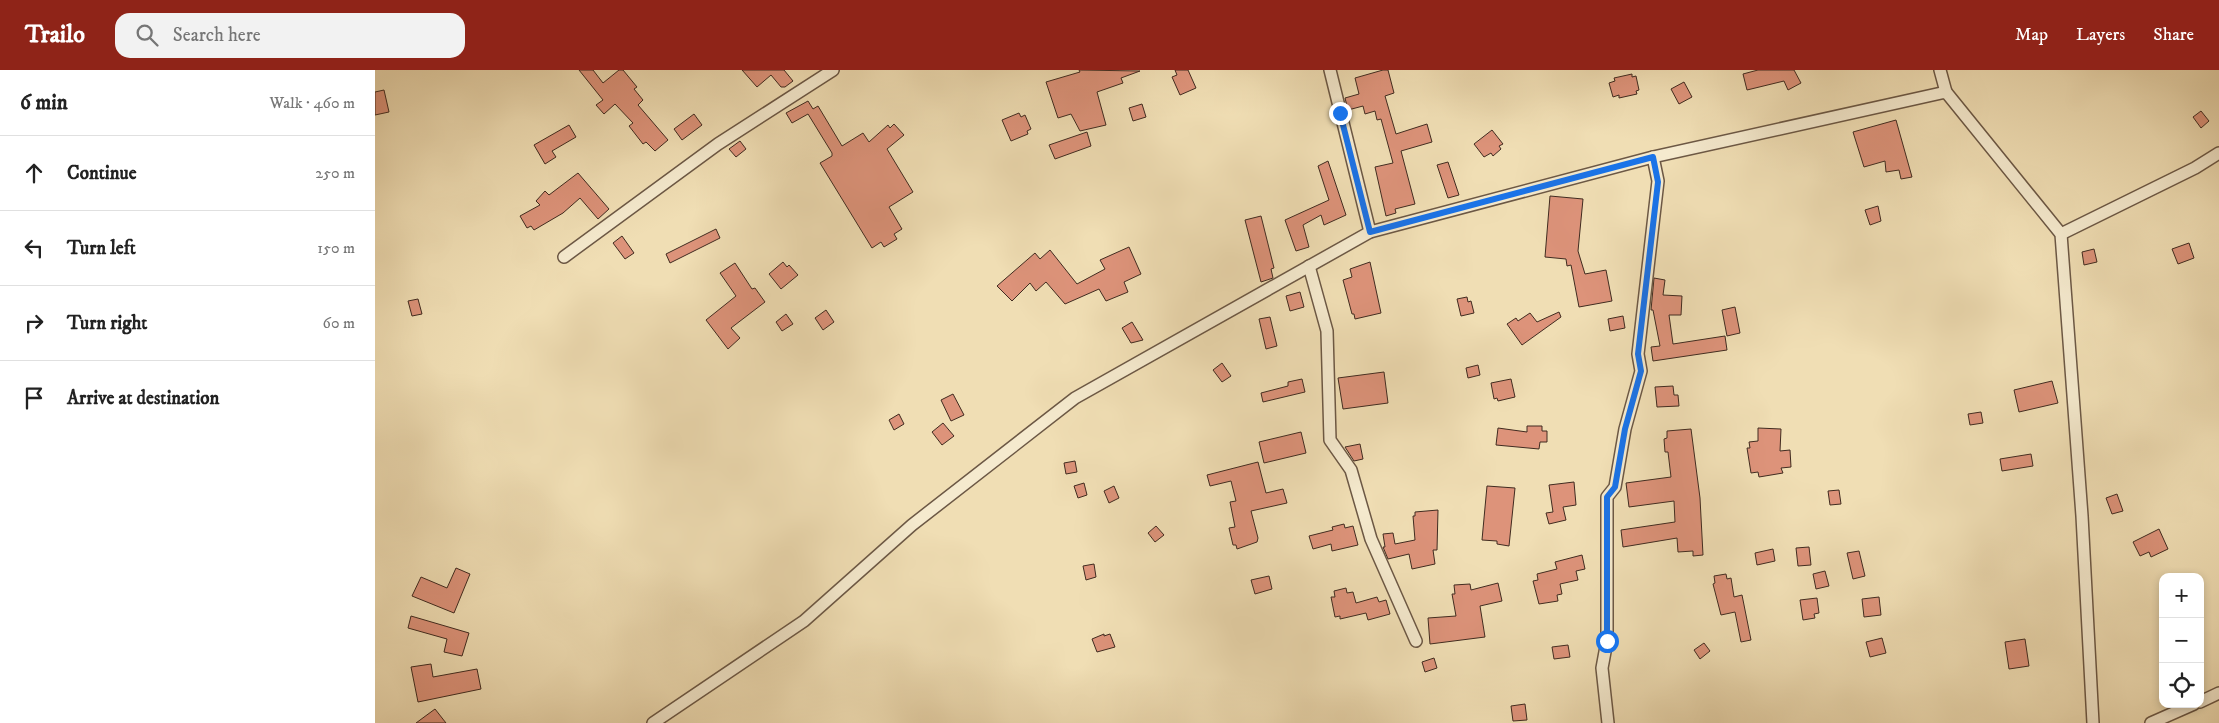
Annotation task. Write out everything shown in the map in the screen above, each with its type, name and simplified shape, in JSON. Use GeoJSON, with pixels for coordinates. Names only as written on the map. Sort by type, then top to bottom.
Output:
{"type":"FeatureCollection","features":[{"type":"Feature","properties":{"kind":"street"},"geometry":{"type":"LineString","coordinates":[[564,257],[718,144],[833,70]]}},
{"type":"Feature","properties":{"kind":"street"},"geometry":{"type":"LineString","coordinates":[[1329,70],[1370,232]]}},
{"type":"Feature","properties":{"kind":"street"},"geometry":{"type":"LineString","coordinates":[[1940,70],[1946,92],[2061,234],[2082,516],[2093,723]]}},
{"type":"Feature","properties":{"kind":"street"},"geometry":{"type":"LineString","coordinates":[[653,723],[804,621],[911,525],[1075,398],[1370,232],[1653,157],[1946,92]]}},
{"type":"Feature","properties":{"kind":"street"},"geometry":{"type":"LineString","coordinates":[[2061,234],[2195,168],[2219,153]]}},
{"type":"Feature","properties":{"kind":"street"},"geometry":{"type":"LineString","coordinates":[[1608,723],[1602,668],[1607,641],[1607,497],[1615,487],[1625,429],[1641,371],[1638,354],[1658,182],[1653,157]]}},
{"type":"Feature","properties":{"kind":"street"},"geometry":{"type":"LineString","coordinates":[[1309,266],[1327,331],[1330,440],[1351,470],[1371,539],[1416,641]]}},
{"type":"Feature","properties":{"kind":"street"},"geometry":{"type":"LineString","coordinates":[[2204,700],[2219,694]]}},
{"type":"Feature","properties":{"kind":"street"},"geometry":{"type":"LineString","coordinates":[[2151,723],[2185,708]]}},
{"type":"Feature","properties":{"kind":"building"},"geometry":{"type":"Polygon","coordinates":[[[579,70],[593,70],[603,83],[619,70],[623,70],[637,87],[634,89],[643,100],[638,105],[668,140],[655,151],[646,142],[643,144],[629,126],[633,123],[615,104],[604,114],[596,105],[603,100],[579,70]]]}},
{"type":"Feature","properties":{"kind":"building"},"geometry":{"type":"Polygon","coordinates":[[[742,70],[784,70],[793,81],[785,87],[781,87],[771,75],[757,87],[742,70]]]}},
{"type":"Feature","properties":{"kind":"building"},"geometry":{"type":"Polygon","coordinates":[[[1079,70],[1140,71],[1121,78],[1123,83],[1097,92],[1106,125],[1080,131],[1071,114],[1058,118],[1046,82],[1080,72],[1079,70]]]}},
{"type":"Feature","properties":{"kind":"building"},"geometry":{"type":"Polygon","coordinates":[[[1175,70],[1188,70],[1196,88],[1180,95],[1172,77],[1177,75],[1175,70]]]}},
{"type":"Feature","properties":{"kind":"building"},"geometry":{"type":"Polygon","coordinates":[[[1388,70],[1394,93],[1385,96],[1396,134],[1427,124],[1432,142],[1401,151],[1415,204],[1395,209],[1396,213],[1386,216],[1375,167],[1393,163],[1381,119],[1377,120],[1375,111],[1365,114],[1363,106],[1348,110],[1345,98],[1359,94],[1355,78],[1388,70]]]}},
{"type":"Feature","properties":{"kind":"building"},"geometry":{"type":"Polygon","coordinates":[[[1758,70],[1794,70],[1801,83],[1788,90],[1784,81],[1747,90],[1743,74],[1758,70]]]}},
{"type":"Feature","properties":{"kind":"building"},"geometry":{"type":"Polygon","coordinates":[[[1632,74],[1632,77],[1636,76],[1639,90],[1636,91],[1637,94],[1619,98],[1619,95],[1613,97],[1609,83],[1615,81],[1614,78],[1632,74]]]}},
{"type":"Feature","properties":{"kind":"building"},"geometry":{"type":"Polygon","coordinates":[[[1684,82],[1692,97],[1679,104],[1671,89],[1684,82]]]}},
{"type":"Feature","properties":{"kind":"building"},"geometry":{"type":"Polygon","coordinates":[[[384,90],[389,112],[375,115],[375,92],[384,90]]]}},
{"type":"Feature","properties":{"kind":"building"},"geometry":{"type":"Polygon","coordinates":[[[808,101],[813,109],[818,106],[842,146],[863,133],[869,142],[888,125],[890,128],[894,124],[904,135],[887,149],[913,192],[889,207],[902,229],[894,234],[897,239],[884,247],[881,242],[872,248],[820,163],[832,156],[832,153],[808,114],[792,123],[786,113],[808,101]]]}},
{"type":"Feature","properties":{"kind":"building"},"geometry":{"type":"Polygon","coordinates":[[[1142,104],[1146,117],[1133,121],[1129,108],[1142,104]]]}},
{"type":"Feature","properties":{"kind":"building"},"geometry":{"type":"Polygon","coordinates":[[[2201,111],[2209,121],[2201,128],[2193,117],[2201,111]]]}},
{"type":"Feature","properties":{"kind":"building"},"geometry":{"type":"Polygon","coordinates":[[[1019,113],[1021,117],[1025,115],[1031,129],[1027,131],[1028,134],[1011,141],[1002,120],[1019,113]]]}},
{"type":"Feature","properties":{"kind":"building"},"geometry":{"type":"Polygon","coordinates":[[[694,114],[702,125],[682,140],[674,129],[694,114]]]}},
{"type":"Feature","properties":{"kind":"building"},"geometry":{"type":"Polygon","coordinates":[[[1896,120],[1912,177],[1901,179],[1899,170],[1886,172],[1885,161],[1864,167],[1853,132],[1896,120]]]}},
{"type":"Feature","properties":{"kind":"building"},"geometry":{"type":"Polygon","coordinates":[[[569,125],[576,137],[552,151],[556,157],[545,164],[534,145],[569,125]]]}},
{"type":"Feature","properties":{"kind":"building"},"geometry":{"type":"Polygon","coordinates":[[[1492,130],[1503,144],[1499,146],[1501,149],[1493,156],[1491,153],[1484,157],[1474,144],[1492,130]]]}},
{"type":"Feature","properties":{"kind":"building"},"geometry":{"type":"Polygon","coordinates":[[[1087,132],[1091,146],[1055,159],[1049,145],[1087,132]]]}},
{"type":"Feature","properties":{"kind":"building"},"geometry":{"type":"Polygon","coordinates":[[[740,141],[746,149],[736,157],[729,149],[740,141]]]}},
{"type":"Feature","properties":{"kind":"building"},"geometry":{"type":"Polygon","coordinates":[[[1328,161],[1346,215],[1324,225],[1321,215],[1303,225],[1309,247],[1296,251],[1285,220],[1329,200],[1318,166],[1328,161]]]}},
{"type":"Feature","properties":{"kind":"building"},"geometry":{"type":"Polygon","coordinates":[[[1448,162],[1459,195],[1448,198],[1437,165],[1448,162]]]}},
{"type":"Feature","properties":{"kind":"building"},"geometry":{"type":"Polygon","coordinates":[[[578,173],[609,209],[598,219],[580,198],[563,213],[534,230],[531,226],[527,228],[520,216],[540,205],[536,201],[545,191],[549,195],[578,173]]]}},
{"type":"Feature","properties":{"kind":"building"},"geometry":{"type":"Polygon","coordinates":[[[1550,196],[1583,199],[1578,251],[1585,274],[1606,270],[1612,301],[1579,307],[1571,265],[1567,266],[1566,259],[1545,257],[1550,196]]]}},
{"type":"Feature","properties":{"kind":"building"},"geometry":{"type":"Polygon","coordinates":[[[1878,206],[1881,221],[1870,225],[1865,210],[1878,206]]]}},
{"type":"Feature","properties":{"kind":"building"},"geometry":{"type":"Polygon","coordinates":[[[1261,216],[1274,268],[1271,269],[1273,278],[1261,282],[1245,220],[1261,216]]]}},
{"type":"Feature","properties":{"kind":"building"},"geometry":{"type":"Polygon","coordinates":[[[716,229],[720,238],[670,263],[666,254],[716,229]]]}},
{"type":"Feature","properties":{"kind":"building"},"geometry":{"type":"Polygon","coordinates":[[[622,236],[634,253],[625,259],[613,243],[622,236]]]}},
{"type":"Feature","properties":{"kind":"building"},"geometry":{"type":"Polygon","coordinates":[[[2189,243],[2194,258],[2178,264],[2172,249],[2189,243]]]}},
{"type":"Feature","properties":{"kind":"building"},"geometry":{"type":"Polygon","coordinates":[[[1129,247],[1141,274],[1124,282],[1128,292],[1106,301],[1099,289],[1065,304],[1046,282],[1036,291],[1030,283],[1012,301],[997,286],[1035,253],[1040,259],[1050,250],[1077,284],[1105,269],[1100,260],[1129,247]]]}},
{"type":"Feature","properties":{"kind":"building"},"geometry":{"type":"Polygon","coordinates":[[[2094,249],[2097,262],[2084,265],[2082,252],[2094,249]]]}},
{"type":"Feature","properties":{"kind":"building"},"geometry":{"type":"Polygon","coordinates":[[[783,262],[787,267],[789,265],[798,275],[781,289],[769,274],[783,262]]]}},
{"type":"Feature","properties":{"kind":"building"},"geometry":{"type":"Polygon","coordinates":[[[1370,262],[1381,313],[1355,319],[1343,280],[1352,277],[1350,269],[1370,262]]]}},
{"type":"Feature","properties":{"kind":"building"},"geometry":{"type":"Polygon","coordinates":[[[735,263],[752,289],[755,288],[765,302],[731,328],[740,338],[728,349],[706,320],[736,296],[720,273],[735,263]]]}},
{"type":"Feature","properties":{"kind":"building"},"geometry":{"type":"Polygon","coordinates":[[[1654,278],[1665,280],[1663,295],[1682,296],[1681,315],[1669,315],[1673,344],[1725,336],[1727,350],[1653,361],[1651,347],[1660,346],[1653,310],[1651,310],[1654,278]]]}},
{"type":"Feature","properties":{"kind":"building"},"geometry":{"type":"Polygon","coordinates":[[[1300,292],[1304,307],[1290,311],[1286,296],[1300,292]]]}},
{"type":"Feature","properties":{"kind":"building"},"geometry":{"type":"Polygon","coordinates":[[[1467,297],[1468,302],[1471,301],[1474,313],[1461,316],[1457,299],[1467,297]]]}},
{"type":"Feature","properties":{"kind":"building"},"geometry":{"type":"Polygon","coordinates":[[[418,299],[422,314],[412,316],[408,301],[418,299]]]}},
{"type":"Feature","properties":{"kind":"building"},"geometry":{"type":"Polygon","coordinates":[[[1735,307],[1740,333],[1727,336],[1722,310],[1735,307]]]}},
{"type":"Feature","properties":{"kind":"building"},"geometry":{"type":"Polygon","coordinates":[[[826,310],[834,322],[823,330],[815,318],[826,310]]]}},
{"type":"Feature","properties":{"kind":"building"},"geometry":{"type":"Polygon","coordinates":[[[1559,312],[1561,317],[1522,345],[1507,324],[1516,318],[1518,321],[1530,313],[1537,322],[1559,312]]]}},
{"type":"Feature","properties":{"kind":"building"},"geometry":{"type":"Polygon","coordinates":[[[786,314],[793,324],[782,331],[776,322],[786,314]]]}},
{"type":"Feature","properties":{"kind":"building"},"geometry":{"type":"Polygon","coordinates":[[[1623,316],[1625,328],[1610,331],[1608,319],[1623,316]]]}},
{"type":"Feature","properties":{"kind":"building"},"geometry":{"type":"Polygon","coordinates":[[[1270,317],[1277,346],[1266,349],[1259,319],[1270,317]]]}},
{"type":"Feature","properties":{"kind":"building"},"geometry":{"type":"Polygon","coordinates":[[[1132,322],[1143,340],[1131,343],[1122,328],[1132,322]]]}},
{"type":"Feature","properties":{"kind":"building"},"geometry":{"type":"Polygon","coordinates":[[[1222,363],[1231,376],[1222,382],[1213,370],[1222,363]]]}},
{"type":"Feature","properties":{"kind":"building"},"geometry":{"type":"Polygon","coordinates":[[[1478,365],[1480,375],[1468,378],[1466,368],[1478,365]]]}},
{"type":"Feature","properties":{"kind":"building"},"geometry":{"type":"Polygon","coordinates":[[[1384,372],[1388,403],[1343,409],[1338,378],[1384,372]]]}},
{"type":"Feature","properties":{"kind":"building"},"geometry":{"type":"Polygon","coordinates":[[[1302,379],[1305,392],[1263,402],[1261,393],[1288,386],[1288,382],[1302,379]]]}},
{"type":"Feature","properties":{"kind":"building"},"geometry":{"type":"Polygon","coordinates":[[[1511,379],[1515,397],[1498,401],[1497,398],[1494,399],[1491,383],[1511,379]]]}},
{"type":"Feature","properties":{"kind":"building"},"geometry":{"type":"Polygon","coordinates":[[[2052,381],[2058,403],[2019,412],[2014,390],[2052,381]]]}},
{"type":"Feature","properties":{"kind":"building"},"geometry":{"type":"Polygon","coordinates":[[[1673,386],[1674,395],[1678,395],[1679,406],[1657,407],[1655,387],[1673,386]]]}},
{"type":"Feature","properties":{"kind":"building"},"geometry":{"type":"Polygon","coordinates":[[[953,394],[964,415],[951,421],[941,400],[953,394]]]}},
{"type":"Feature","properties":{"kind":"building"},"geometry":{"type":"Polygon","coordinates":[[[1981,412],[1983,423],[1970,425],[1968,414],[1981,412]]]}},
{"type":"Feature","properties":{"kind":"building"},"geometry":{"type":"Polygon","coordinates":[[[899,414],[904,424],[894,430],[889,420],[899,414]]]}},
{"type":"Feature","properties":{"kind":"building"},"geometry":{"type":"Polygon","coordinates":[[[943,423],[954,436],[942,445],[932,432],[943,423]]]}},
{"type":"Feature","properties":{"kind":"building"},"geometry":{"type":"Polygon","coordinates":[[[1527,426],[1542,426],[1542,431],[1547,431],[1547,442],[1540,442],[1539,449],[1496,445],[1498,428],[1527,432],[1527,426]]]}},
{"type":"Feature","properties":{"kind":"building"},"geometry":{"type":"Polygon","coordinates":[[[1758,428],[1781,429],[1780,451],[1790,450],[1791,467],[1781,468],[1783,473],[1759,477],[1758,472],[1751,473],[1747,448],[1750,448],[1749,442],[1758,441],[1758,428]]]}},
{"type":"Feature","properties":{"kind":"building"},"geometry":{"type":"Polygon","coordinates":[[[1691,429],[1700,498],[1703,555],[1693,556],[1693,551],[1678,552],[1677,538],[1623,547],[1621,530],[1675,522],[1674,501],[1629,507],[1626,483],[1671,477],[1668,452],[1665,452],[1664,439],[1667,438],[1667,431],[1691,429]]]}},
{"type":"Feature","properties":{"kind":"building"},"geometry":{"type":"Polygon","coordinates":[[[1301,432],[1306,453],[1264,463],[1259,442],[1301,432]]]}},
{"type":"Feature","properties":{"kind":"building"},"geometry":{"type":"Polygon","coordinates":[[[1360,444],[1363,459],[1354,461],[1345,447],[1360,444]]]}},
{"type":"Feature","properties":{"kind":"building"},"geometry":{"type":"Polygon","coordinates":[[[2031,454],[2033,466],[2002,471],[2000,459],[2031,454]]]}},
{"type":"Feature","properties":{"kind":"building"},"geometry":{"type":"Polygon","coordinates":[[[1075,461],[1077,472],[1066,474],[1064,463],[1075,461]]]}},
{"type":"Feature","properties":{"kind":"building"},"geometry":{"type":"Polygon","coordinates":[[[1258,462],[1266,493],[1283,489],[1287,503],[1251,511],[1258,538],[1257,542],[1237,549],[1236,545],[1233,545],[1229,528],[1235,527],[1230,502],[1236,501],[1231,481],[1210,486],[1207,475],[1258,462]]]}},
{"type":"Feature","properties":{"kind":"building"},"geometry":{"type":"Polygon","coordinates":[[[1574,482],[1576,505],[1563,507],[1566,520],[1549,524],[1546,513],[1553,512],[1549,485],[1574,482]]]}},
{"type":"Feature","properties":{"kind":"building"},"geometry":{"type":"Polygon","coordinates":[[[1084,483],[1087,495],[1078,498],[1074,486],[1084,483]]]}},
{"type":"Feature","properties":{"kind":"building"},"geometry":{"type":"Polygon","coordinates":[[[1114,486],[1119,498],[1109,503],[1104,491],[1114,486]]]}},
{"type":"Feature","properties":{"kind":"building"},"geometry":{"type":"Polygon","coordinates":[[[1487,486],[1515,488],[1509,546],[1497,544],[1497,541],[1482,540],[1487,486]]]}},
{"type":"Feature","properties":{"kind":"building"},"geometry":{"type":"Polygon","coordinates":[[[1839,490],[1841,504],[1830,505],[1828,491],[1839,490]]]}},
{"type":"Feature","properties":{"kind":"building"},"geometry":{"type":"Polygon","coordinates":[[[2117,494],[2123,511],[2112,514],[2106,498],[2117,494]]]}},
{"type":"Feature","properties":{"kind":"building"},"geometry":{"type":"Polygon","coordinates":[[[1438,510],[1437,550],[1433,550],[1435,564],[1412,569],[1409,554],[1388,559],[1383,547],[1385,547],[1383,534],[1393,533],[1395,544],[1415,540],[1413,516],[1415,516],[1415,512],[1438,510]]]}},
{"type":"Feature","properties":{"kind":"building"},"geometry":{"type":"Polygon","coordinates":[[[1344,524],[1345,528],[1353,526],[1358,545],[1332,551],[1331,544],[1313,549],[1309,536],[1333,530],[1332,527],[1344,524]]]}},
{"type":"Feature","properties":{"kind":"building"},"geometry":{"type":"Polygon","coordinates":[[[1156,526],[1164,535],[1155,542],[1148,533],[1156,526]]]}},
{"type":"Feature","properties":{"kind":"building"},"geometry":{"type":"Polygon","coordinates":[[[2159,529],[2168,549],[2151,557],[2149,552],[2140,556],[2133,542],[2159,529]]]}},
{"type":"Feature","properties":{"kind":"building"},"geometry":{"type":"Polygon","coordinates":[[[1809,547],[1811,565],[1798,566],[1796,548],[1809,547]]]}},
{"type":"Feature","properties":{"kind":"building"},"geometry":{"type":"Polygon","coordinates":[[[1773,549],[1775,561],[1757,565],[1755,553],[1773,549]]]}},
{"type":"Feature","properties":{"kind":"building"},"geometry":{"type":"Polygon","coordinates":[[[1859,551],[1865,576],[1853,579],[1847,553],[1859,551]]]}},
{"type":"Feature","properties":{"kind":"building"},"geometry":{"type":"Polygon","coordinates":[[[1582,555],[1585,569],[1576,571],[1578,580],[1560,584],[1562,594],[1557,595],[1558,601],[1539,604],[1533,581],[1538,580],[1537,574],[1557,569],[1555,562],[1582,555]]]}},
{"type":"Feature","properties":{"kind":"building"},"geometry":{"type":"Polygon","coordinates":[[[1094,564],[1096,577],[1086,580],[1083,566],[1094,564]]]}},
{"type":"Feature","properties":{"kind":"building"},"geometry":{"type":"Polygon","coordinates":[[[456,568],[470,574],[454,613],[412,596],[421,577],[447,588],[456,568]]]}},
{"type":"Feature","properties":{"kind":"building"},"geometry":{"type":"Polygon","coordinates":[[[1825,571],[1829,586],[1816,589],[1813,574],[1825,571]]]}},
{"type":"Feature","properties":{"kind":"building"},"geometry":{"type":"Polygon","coordinates":[[[1726,574],[1727,579],[1731,578],[1734,597],[1742,595],[1751,640],[1741,642],[1735,612],[1721,615],[1713,584],[1715,583],[1714,576],[1726,574]]]}},
{"type":"Feature","properties":{"kind":"building"},"geometry":{"type":"Polygon","coordinates":[[[1269,576],[1272,589],[1255,594],[1251,580],[1269,576]]]}},
{"type":"Feature","properties":{"kind":"building"},"geometry":{"type":"Polygon","coordinates":[[[1498,583],[1502,601],[1480,606],[1485,637],[1430,644],[1428,618],[1456,616],[1452,594],[1455,594],[1454,585],[1470,584],[1471,590],[1498,583]]]}},
{"type":"Feature","properties":{"kind":"building"},"geometry":{"type":"Polygon","coordinates":[[[1346,588],[1347,593],[1353,592],[1356,603],[1377,597],[1379,602],[1386,600],[1390,614],[1368,620],[1366,613],[1340,619],[1340,616],[1335,617],[1331,597],[1335,597],[1334,591],[1346,588]]]}},
{"type":"Feature","properties":{"kind":"building"},"geometry":{"type":"Polygon","coordinates":[[[1879,597],[1881,615],[1864,617],[1862,599],[1879,597]]]}},
{"type":"Feature","properties":{"kind":"building"},"geometry":{"type":"Polygon","coordinates":[[[1817,598],[1819,613],[1814,614],[1815,618],[1803,620],[1800,600],[1817,598]]]}},
{"type":"Feature","properties":{"kind":"building"},"geometry":{"type":"Polygon","coordinates":[[[411,616],[469,633],[462,656],[444,652],[447,639],[408,628],[411,616]]]}},
{"type":"Feature","properties":{"kind":"building"},"geometry":{"type":"Polygon","coordinates":[[[1104,634],[1104,636],[1110,634],[1115,647],[1097,652],[1092,639],[1104,634]]]}},
{"type":"Feature","properties":{"kind":"building"},"geometry":{"type":"Polygon","coordinates":[[[1882,638],[1886,653],[1870,657],[1866,642],[1882,638]]]}},
{"type":"Feature","properties":{"kind":"building"},"geometry":{"type":"Polygon","coordinates":[[[2025,639],[2029,666],[2009,669],[2005,642],[2025,639]]]}},
{"type":"Feature","properties":{"kind":"building"},"geometry":{"type":"Polygon","coordinates":[[[1704,643],[1710,651],[1700,659],[1694,650],[1704,643]]]}},
{"type":"Feature","properties":{"kind":"building"},"geometry":{"type":"Polygon","coordinates":[[[1568,645],[1570,657],[1554,659],[1552,647],[1568,645]]]}},
{"type":"Feature","properties":{"kind":"building"},"geometry":{"type":"Polygon","coordinates":[[[1434,658],[1437,668],[1425,672],[1422,662],[1434,658]]]}},
{"type":"Feature","properties":{"kind":"building"},"geometry":{"type":"Polygon","coordinates":[[[431,664],[433,677],[477,669],[481,689],[418,702],[411,667],[431,664]]]}},
{"type":"Feature","properties":{"kind":"building"},"geometry":{"type":"Polygon","coordinates":[[[1525,704],[1527,720],[1513,721],[1511,706],[1525,704]]]}},
{"type":"Feature","properties":{"kind":"building"},"geometry":{"type":"Polygon","coordinates":[[[435,709],[446,723],[416,723],[435,709]]]}},
{"type":"Feature","properties":{"kind":"route"},"geometry":{"type":"LineString","coordinates":[[1340,113],[1370,232],[1653,157],[1658,182],[1638,354],[1641,371],[1625,429],[1615,487],[1607,497],[1605,592],[1607,641]]}}]}
